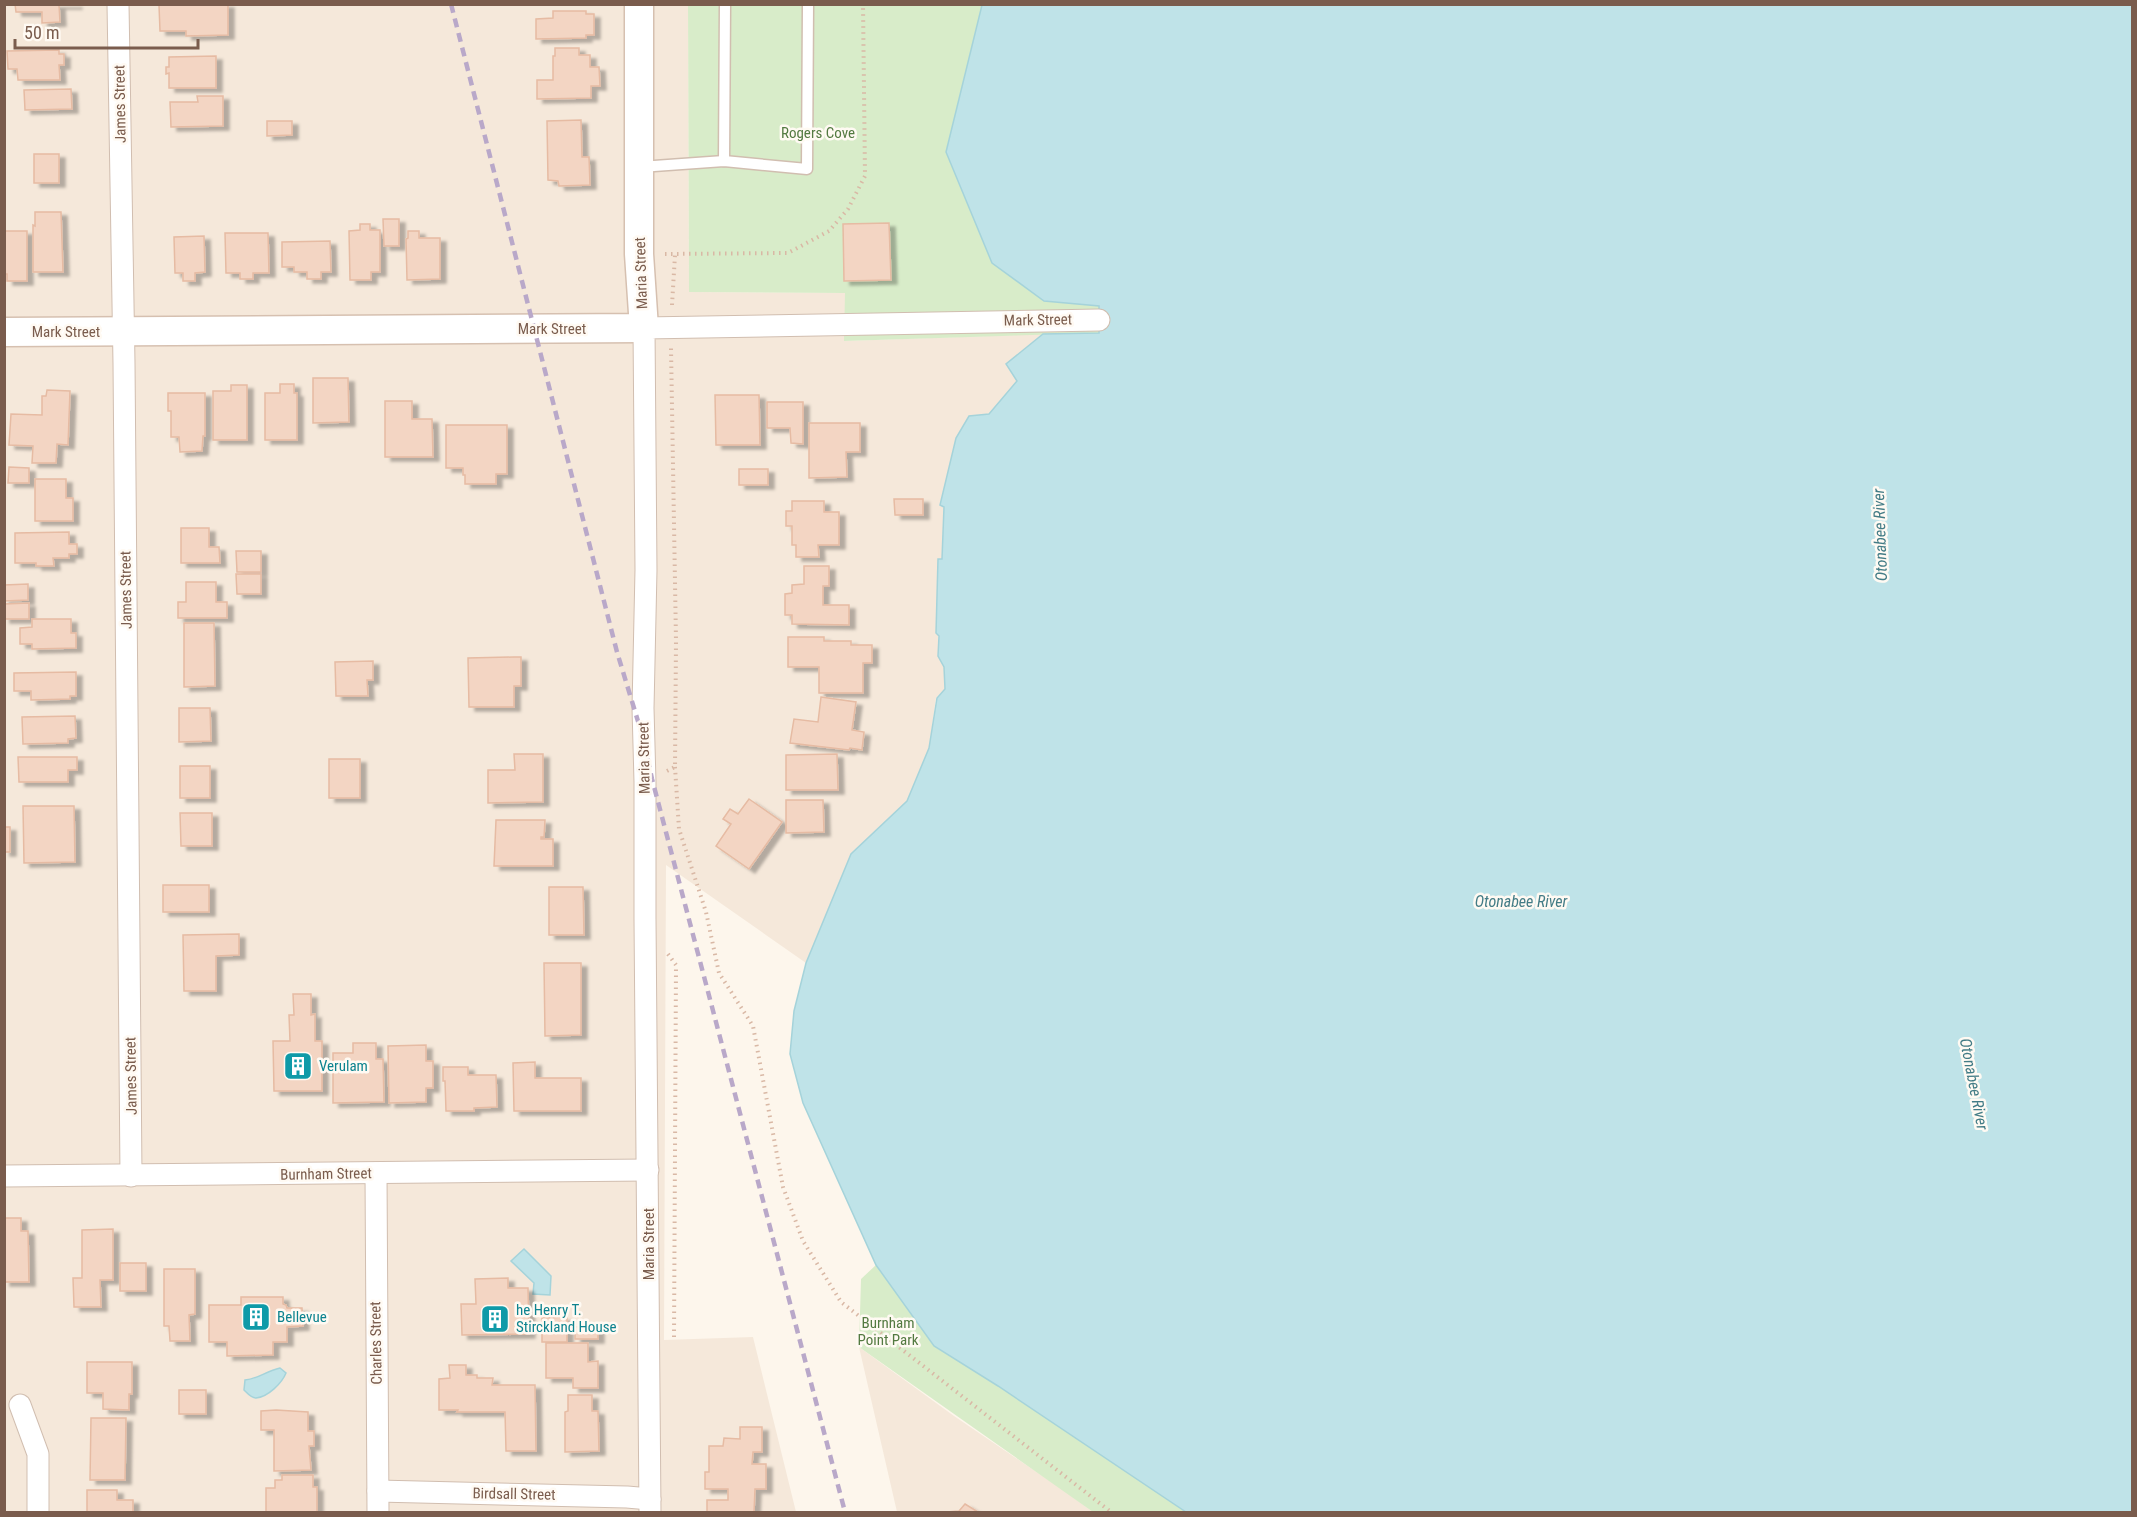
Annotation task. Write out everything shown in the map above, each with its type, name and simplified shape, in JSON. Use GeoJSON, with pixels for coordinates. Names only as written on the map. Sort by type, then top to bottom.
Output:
{"type":"FeatureCollection","features":[{"type":"Feature","properties":{"kind":"street","name":"James Street"},"geometry":{"type":"LineString","coordinates":[[118,4],[124,332],[131,1176]]}},
{"type":"Feature","properties":{"kind":"street","name":"Maria Street"},"geometry":{"type":"LineString","coordinates":[[639,4],[639,254],[657,327],[645,570],[643,708],[654,1508]]}},
{"type":"Feature","properties":{"kind":"street","name":"Mark Street"},"geometry":{"type":"LineString","coordinates":[[4,332],[657,327],[1099,320]]}},
{"type":"Feature","properties":{"kind":"street","name":"Burnham Street"},"geometry":{"type":"LineString","coordinates":[[4,1176],[648,1170]]}},
{"type":"Feature","properties":{"kind":"street","name":"Charles Street"},"geometry":{"type":"LineString","coordinates":[[376,1173],[378,1512]]}},
{"type":"Feature","properties":{"kind":"street"},"geometry":{"type":"LineString","coordinates":[[20,1405],[38,1454],[38,1512]]}},
{"type":"Feature","properties":{"kind":"street","name":"Birdsall Street"},"geometry":{"type":"LineString","coordinates":[[378,1491],[627,1497],[654,1508]]}},
{"type":"Feature","properties":{"kind":"lane"},"geometry":{"type":"LineString","coordinates":[[723,161],[725,4]]}},
{"type":"Feature","properties":{"kind":"lane"},"geometry":{"type":"LineString","coordinates":[[639,167],[723,161],[807,169],[808,4]]}},
{"type":"Feature","properties":{"kind":"path"},"geometry":{"type":"LineString","coordinates":[[675,255],[657,327],[676,640],[675,767],[680,829],[706,912],[719,973],[753,1026],[783,1187],[803,1241],[841,1302],[1112,1512]]}},
{"type":"Feature","properties":{"kind":"path"},"geometry":{"type":"LineString","coordinates":[[645,782],[675,767]]}},
{"type":"Feature","properties":{"kind":"path"},"geometry":{"type":"LineString","coordinates":[[645,919],[676,965],[675,1250]]}},
{"type":"Feature","properties":{"kind":"shaded area"},"geometry":{"type":"Polygon","coordinates":[[[5,5],[688,5],[689,292],[846,293],[845,341],[1043,334],[1006,364],[1017,381],[989,414],[940,505],[944,506],[942,560],[939,559],[938,656],[944,667],[945,689],[936,698],[929,748],[907,801],[851,854],[806,963],[666,865],[664,1340],[753,1337],[796,1512],[5,1512],[5,5]]]}},
{"type":"Feature","properties":{"kind":"shaded area"},"geometry":{"type":"Polygon","coordinates":[[[859,1347],[954,1416],[1093,1512],[897,1512],[859,1347]]]}},
{"type":"Feature","properties":{"kind":"green space","name":"Rogers Cove"},"geometry":{"type":"Polygon","coordinates":[[[688,5],[982,5],[946,152],[1044,301],[1099,306],[1099,333],[844,341],[845,293],[689,292],[688,5]]]}},
{"type":"Feature","properties":{"kind":"green space","name":"Burnham Point Park"},"geometry":{"type":"Polygon","coordinates":[[[876,1265],[934,1346],[998,1386],[1186,1512],[1093,1512],[859,1347],[861,1279],[876,1265]]]}},
{"type":"Feature","properties":{"kind":"water","name":"Otonabee River"},"geometry":{"type":"Polygon","coordinates":[[[982,5],[2132,5],[2132,1512],[1186,1512],[998,1386],[934,1346],[876,1265],[803,1103],[790,1054],[794,1011],[806,963],[851,854],[907,801],[929,748],[937,698],[945,689],[944,667],[938,656],[939,636],[936,633],[938,559],[942,559],[944,507],[940,505],[956,438],[969,416],[989,414],[1017,381],[1006,364],[1043,334],[1099,333],[1099,306],[1044,301],[992,263],[946,152],[982,5]]]}},
{"type":"Feature","properties":{"kind":"water"},"geometry":{"type":"Polygon","coordinates":[[[524,1249],[551,1276],[550,1295],[533,1294],[534,1283],[511,1261],[524,1249]]]}},
{"type":"Feature","properties":{"kind":"water"},"geometry":{"type":"Polygon","coordinates":[[[280,1368],[286,1373],[284,1377],[274,1389],[265,1395],[254,1398],[244,1390],[245,1380],[280,1368]]]}},
{"type":"Feature","properties":{"kind":"building"},"geometry":{"type":"Polygon","coordinates":[[[15,4],[76,5],[59,5],[60,22],[42,23],[42,12],[16,12],[15,4]]]}},
{"type":"Feature","properties":{"kind":"building"},"geometry":{"type":"Polygon","coordinates":[[[228,4],[228,35],[186,36],[186,31],[160,31],[159,5],[228,4]]]}},
{"type":"Feature","properties":{"kind":"building"},"geometry":{"type":"Polygon","coordinates":[[[553,11],[586,11],[586,14],[594,14],[594,35],[586,35],[586,38],[536,39],[536,19],[553,18],[553,11]]]}},
{"type":"Feature","properties":{"kind":"building"},"geometry":{"type":"Polygon","coordinates":[[[555,48],[579,48],[579,55],[590,55],[590,67],[599,67],[600,86],[591,86],[591,98],[537,99],[537,80],[553,80],[555,48]]]}},
{"type":"Feature","properties":{"kind":"building"},"geometry":{"type":"Polygon","coordinates":[[[59,50],[59,54],[64,54],[64,65],[59,65],[60,80],[18,80],[17,69],[8,69],[7,51],[59,50]]]}},
{"type":"Feature","properties":{"kind":"building"},"geometry":{"type":"Polygon","coordinates":[[[216,56],[216,88],[169,88],[169,73],[166,74],[166,67],[169,67],[169,57],[216,56]]]}},
{"type":"Feature","properties":{"kind":"building"},"geometry":{"type":"Polygon","coordinates":[[[71,89],[72,109],[25,110],[24,90],[71,89]]]}},
{"type":"Feature","properties":{"kind":"building"},"geometry":{"type":"Polygon","coordinates":[[[197,96],[223,96],[223,126],[171,127],[170,102],[198,102],[197,96]]]}},
{"type":"Feature","properties":{"kind":"building"},"geometry":{"type":"Polygon","coordinates":[[[581,120],[582,157],[589,157],[590,185],[559,186],[558,181],[548,180],[547,121],[581,120]]]}},
{"type":"Feature","properties":{"kind":"building"},"geometry":{"type":"Polygon","coordinates":[[[267,121],[292,121],[292,135],[267,136],[267,121]]]}},
{"type":"Feature","properties":{"kind":"building"},"geometry":{"type":"Polygon","coordinates":[[[34,154],[59,154],[59,183],[34,183],[34,154]]]}},
{"type":"Feature","properties":{"kind":"building"},"geometry":{"type":"Polygon","coordinates":[[[35,212],[61,212],[63,272],[33,272],[35,212]]]}},
{"type":"Feature","properties":{"kind":"building"},"geometry":{"type":"Polygon","coordinates":[[[383,219],[399,219],[399,246],[384,246],[383,219]]]}},
{"type":"Feature","properties":{"kind":"building"},"geometry":{"type":"Polygon","coordinates":[[[889,223],[891,280],[844,281],[843,224],[889,223]]]}},
{"type":"Feature","properties":{"kind":"building"},"geometry":{"type":"Polygon","coordinates":[[[360,224],[370,224],[370,230],[380,230],[380,272],[371,272],[371,280],[350,280],[349,231],[360,230],[360,224]]]}},
{"type":"Feature","properties":{"kind":"building"},"geometry":{"type":"Polygon","coordinates":[[[4,231],[27,231],[27,281],[7,281],[7,274],[4,274],[4,231]]]}},
{"type":"Feature","properties":{"kind":"building"},"geometry":{"type":"Polygon","coordinates":[[[408,231],[419,231],[419,238],[440,238],[440,279],[407,280],[406,239],[408,231]]]}},
{"type":"Feature","properties":{"kind":"building"},"geometry":{"type":"Polygon","coordinates":[[[225,233],[268,233],[269,273],[253,273],[253,279],[240,279],[240,273],[226,273],[225,233]]]}},
{"type":"Feature","properties":{"kind":"building"},"geometry":{"type":"Polygon","coordinates":[[[204,236],[205,272],[195,273],[195,281],[183,281],[183,273],[175,273],[174,237],[204,236]]]}},
{"type":"Feature","properties":{"kind":"building"},"geometry":{"type":"Polygon","coordinates":[[[330,241],[331,272],[321,272],[321,279],[307,279],[307,272],[294,272],[294,267],[282,267],[282,242],[330,241]]]}},
{"type":"Feature","properties":{"kind":"building"},"geometry":{"type":"Polygon","coordinates":[[[313,378],[348,378],[349,422],[313,423],[313,378]]]}},
{"type":"Feature","properties":{"kind":"building"},"geometry":{"type":"Polygon","coordinates":[[[280,384],[294,384],[294,393],[297,393],[297,440],[265,440],[265,393],[280,393],[280,384]]]}},
{"type":"Feature","properties":{"kind":"building"},"geometry":{"type":"Polygon","coordinates":[[[231,385],[247,385],[247,440],[213,440],[213,391],[231,391],[231,385]]]}},
{"type":"Feature","properties":{"kind":"building"},"geometry":{"type":"Polygon","coordinates":[[[47,390],[70,391],[68,445],[57,444],[56,463],[32,463],[33,446],[9,445],[11,414],[42,415],[42,396],[46,396],[47,390]]]}},
{"type":"Feature","properties":{"kind":"building"},"geometry":{"type":"Polygon","coordinates":[[[168,393],[205,393],[205,436],[203,436],[202,451],[180,452],[179,437],[171,437],[168,393]]]}},
{"type":"Feature","properties":{"kind":"building"},"geometry":{"type":"Polygon","coordinates":[[[715,395],[759,395],[760,445],[716,445],[715,395]]]}},
{"type":"Feature","properties":{"kind":"building"},"geometry":{"type":"Polygon","coordinates":[[[385,401],[412,401],[412,419],[432,419],[433,457],[385,457],[385,401]]]}},
{"type":"Feature","properties":{"kind":"building"},"geometry":{"type":"Polygon","coordinates":[[[767,402],[803,402],[803,444],[791,443],[790,428],[767,428],[767,402]]]}},
{"type":"Feature","properties":{"kind":"building"},"geometry":{"type":"Polygon","coordinates":[[[809,423],[860,423],[860,452],[846,452],[847,477],[809,478],[809,423]]]}},
{"type":"Feature","properties":{"kind":"building"},"geometry":{"type":"Polygon","coordinates":[[[446,425],[507,425],[507,474],[496,474],[496,484],[465,484],[463,468],[446,468],[446,425]]]}},
{"type":"Feature","properties":{"kind":"building"},"geometry":{"type":"Polygon","coordinates":[[[9,467],[29,468],[29,483],[8,483],[9,467]]]}},
{"type":"Feature","properties":{"kind":"building"},"geometry":{"type":"Polygon","coordinates":[[[739,469],[768,469],[768,485],[739,485],[739,469]]]}},
{"type":"Feature","properties":{"kind":"building"},"geometry":{"type":"Polygon","coordinates":[[[35,479],[66,479],[66,498],[73,498],[73,521],[35,521],[35,479]]]}},
{"type":"Feature","properties":{"kind":"building"},"geometry":{"type":"Polygon","coordinates":[[[894,499],[923,499],[923,515],[895,515],[894,499]]]}},
{"type":"Feature","properties":{"kind":"building"},"geometry":{"type":"Polygon","coordinates":[[[792,501],[824,501],[824,512],[839,512],[839,545],[818,545],[819,557],[796,557],[796,545],[792,545],[792,526],[786,526],[786,511],[792,511],[792,501]]]}},
{"type":"Feature","properties":{"kind":"building"},"geometry":{"type":"Polygon","coordinates":[[[181,528],[209,528],[209,547],[219,547],[220,563],[181,563],[181,528]]]}},
{"type":"Feature","properties":{"kind":"building"},"geometry":{"type":"Polygon","coordinates":[[[69,532],[69,544],[77,544],[77,554],[69,554],[69,558],[53,558],[54,566],[15,563],[15,533],[69,532]]]}},
{"type":"Feature","properties":{"kind":"building"},"geometry":{"type":"Polygon","coordinates":[[[236,551],[261,551],[261,572],[237,572],[236,551]]]}},
{"type":"Feature","properties":{"kind":"building"},"geometry":{"type":"Polygon","coordinates":[[[804,566],[829,566],[829,586],[823,586],[823,605],[849,605],[849,625],[792,624],[792,615],[785,615],[785,594],[792,593],[792,585],[804,584],[804,566]]]}},
{"type":"Feature","properties":{"kind":"building"},"geometry":{"type":"Polygon","coordinates":[[[236,574],[261,574],[261,594],[237,594],[236,574]]]}},
{"type":"Feature","properties":{"kind":"building"},"geometry":{"type":"Polygon","coordinates":[[[186,582],[216,582],[216,602],[227,602],[227,618],[178,618],[178,602],[186,602],[186,582]]]}},
{"type":"Feature","properties":{"kind":"building"},"geometry":{"type":"Polygon","coordinates":[[[28,584],[28,600],[4,601],[4,585],[28,584]]]}},
{"type":"Feature","properties":{"kind":"building"},"geometry":{"type":"Polygon","coordinates":[[[29,603],[29,619],[4,619],[4,604],[29,603]]]}},
{"type":"Feature","properties":{"kind":"building"},"geometry":{"type":"Polygon","coordinates":[[[32,619],[71,619],[71,633],[76,633],[76,648],[32,649],[32,644],[20,644],[20,628],[32,627],[32,619]]]}},
{"type":"Feature","properties":{"kind":"building"},"geometry":{"type":"Polygon","coordinates":[[[184,623],[214,623],[215,686],[184,687],[184,623]]]}},
{"type":"Feature","properties":{"kind":"building"},"geometry":{"type":"Polygon","coordinates":[[[788,637],[824,637],[824,641],[851,641],[851,645],[872,645],[872,663],[863,663],[863,693],[819,693],[819,667],[788,667],[788,637]]]}},
{"type":"Feature","properties":{"kind":"building"},"geometry":{"type":"Polygon","coordinates":[[[521,657],[521,686],[514,686],[514,707],[469,707],[468,658],[521,657]]]}},
{"type":"Feature","properties":{"kind":"building"},"geometry":{"type":"Polygon","coordinates":[[[373,661],[373,680],[367,680],[368,696],[336,696],[335,662],[373,661]]]}},
{"type":"Feature","properties":{"kind":"building"},"geometry":{"type":"Polygon","coordinates":[[[76,672],[76,696],[70,696],[70,699],[31,700],[31,691],[14,691],[14,673],[76,672]]]}},
{"type":"Feature","properties":{"kind":"building"},"geometry":{"type":"Polygon","coordinates":[[[821,697],[856,702],[852,730],[864,732],[862,750],[790,743],[794,719],[818,722],[821,697]]]}},
{"type":"Feature","properties":{"kind":"building"},"geometry":{"type":"Polygon","coordinates":[[[179,708],[210,708],[211,741],[179,742],[179,708]]]}},
{"type":"Feature","properties":{"kind":"building"},"geometry":{"type":"Polygon","coordinates":[[[75,716],[76,738],[68,739],[68,743],[23,744],[22,717],[75,716]]]}},
{"type":"Feature","properties":{"kind":"building"},"geometry":{"type":"Polygon","coordinates":[[[514,754],[543,754],[543,802],[488,803],[488,770],[515,770],[514,754]]]}},
{"type":"Feature","properties":{"kind":"building"},"geometry":{"type":"Polygon","coordinates":[[[837,754],[838,790],[786,790],[786,755],[837,754]]]}},
{"type":"Feature","properties":{"kind":"building"},"geometry":{"type":"Polygon","coordinates":[[[18,757],[77,757],[77,770],[68,770],[68,782],[19,782],[18,757]]]}},
{"type":"Feature","properties":{"kind":"building"},"geometry":{"type":"Polygon","coordinates":[[[329,759],[360,759],[360,798],[329,798],[329,759]]]}},
{"type":"Feature","properties":{"kind":"building"},"geometry":{"type":"Polygon","coordinates":[[[180,766],[210,766],[210,798],[180,798],[180,766]]]}},
{"type":"Feature","properties":{"kind":"building"},"geometry":{"type":"Polygon","coordinates":[[[749,799],[782,822],[749,869],[716,846],[731,824],[723,819],[730,809],[738,814],[749,799]]]}},
{"type":"Feature","properties":{"kind":"building"},"geometry":{"type":"Polygon","coordinates":[[[786,800],[823,800],[824,832],[786,833],[786,800]]]}},
{"type":"Feature","properties":{"kind":"building"},"geometry":{"type":"Polygon","coordinates":[[[23,806],[74,806],[75,862],[24,863],[23,806]]]}},
{"type":"Feature","properties":{"kind":"building"},"geometry":{"type":"Polygon","coordinates":[[[180,813],[212,813],[212,846],[181,846],[180,813]]]}},
{"type":"Feature","properties":{"kind":"building"},"geometry":{"type":"Polygon","coordinates":[[[496,820],[545,820],[544,837],[541,839],[553,839],[553,866],[494,866],[496,820]]]}},
{"type":"Feature","properties":{"kind":"building"},"geometry":{"type":"Polygon","coordinates":[[[4,827],[10,827],[10,852],[4,852],[4,827]]]}},
{"type":"Feature","properties":{"kind":"building"},"geometry":{"type":"Polygon","coordinates":[[[163,885],[209,885],[209,912],[163,912],[163,885]]]}},
{"type":"Feature","properties":{"kind":"building"},"geometry":{"type":"Polygon","coordinates":[[[549,887],[583,887],[584,935],[549,935],[549,887]]]}},
{"type":"Feature","properties":{"kind":"building"},"geometry":{"type":"Polygon","coordinates":[[[239,934],[239,955],[216,956],[216,991],[184,991],[183,935],[239,934]]]}},
{"type":"Feature","properties":{"kind":"building"},"geometry":{"type":"Polygon","coordinates":[[[544,963],[581,963],[581,1035],[545,1036],[544,963]]]}},
{"type":"Feature","properties":{"kind":"building","name":"Verulam"},"geometry":{"type":"Polygon","coordinates":[[[293,994],[311,994],[311,1015],[315,1014],[315,1041],[322,1041],[322,1091],[274,1091],[273,1041],[290,1041],[289,1015],[294,1015],[293,994]]]}},
{"type":"Feature","properties":{"kind":"building"},"geometry":{"type":"Polygon","coordinates":[[[353,1043],[376,1043],[376,1059],[383,1059],[384,1102],[333,1103],[333,1053],[353,1053],[353,1043]]]}},
{"type":"Feature","properties":{"kind":"building"},"geometry":{"type":"Polygon","coordinates":[[[426,1045],[426,1061],[433,1061],[433,1088],[426,1088],[426,1102],[389,1103],[388,1046],[426,1045]]]}},
{"type":"Feature","properties":{"kind":"building"},"geometry":{"type":"Polygon","coordinates":[[[535,1062],[535,1078],[581,1078],[581,1111],[514,1111],[513,1063],[535,1062]]]}},
{"type":"Feature","properties":{"kind":"building"},"geometry":{"type":"Polygon","coordinates":[[[443,1067],[468,1067],[468,1075],[496,1075],[497,1107],[474,1108],[474,1111],[446,1111],[443,1067]]]}},
{"type":"Feature","properties":{"kind":"building"},"geometry":{"type":"Polygon","coordinates":[[[4,1218],[21,1218],[21,1231],[28,1231],[29,1282],[4,1282],[4,1218]]]}},
{"type":"Feature","properties":{"kind":"building"},"geometry":{"type":"Polygon","coordinates":[[[113,1229],[113,1280],[100,1280],[101,1307],[74,1307],[73,1278],[82,1278],[82,1230],[113,1229]]]}},
{"type":"Feature","properties":{"kind":"building"},"geometry":{"type":"Polygon","coordinates":[[[120,1263],[146,1263],[146,1291],[120,1291],[120,1263]]]}},
{"type":"Feature","properties":{"kind":"building"},"geometry":{"type":"Polygon","coordinates":[[[164,1269],[195,1269],[195,1314],[189,1315],[190,1341],[170,1341],[169,1326],[164,1326],[164,1269]]]}},
{"type":"Feature","properties":{"kind":"building","name":"he Henry T. Stirckland House"},"geometry":{"type":"Polygon","coordinates":[[[508,1278],[508,1288],[528,1288],[529,1334],[462,1335],[461,1304],[476,1304],[475,1279],[508,1278]]]}},
{"type":"Feature","properties":{"kind":"building","name":"Bellevue"},"geometry":{"type":"Polygon","coordinates":[[[241,1297],[283,1297],[283,1304],[287,1308],[302,1308],[303,1326],[287,1327],[287,1342],[273,1342],[273,1355],[227,1356],[227,1342],[209,1342],[209,1305],[241,1305],[241,1297]]]}},
{"type":"Feature","properties":{"kind":"building"},"geometry":{"type":"Polygon","coordinates":[[[567,1317],[567,1342],[542,1342],[542,1318],[567,1317]]]}},
{"type":"Feature","properties":{"kind":"building"},"geometry":{"type":"Polygon","coordinates":[[[598,1326],[598,1339],[575,1339],[575,1327],[598,1326]]]}},
{"type":"Feature","properties":{"kind":"building"},"geometry":{"type":"Polygon","coordinates":[[[546,1343],[588,1343],[588,1362],[598,1361],[598,1388],[573,1388],[573,1378],[546,1378],[546,1343]]]}},
{"type":"Feature","properties":{"kind":"building"},"geometry":{"type":"Polygon","coordinates":[[[87,1362],[132,1362],[132,1394],[129,1394],[129,1410],[103,1409],[103,1393],[87,1393],[87,1362]]]}},
{"type":"Feature","properties":{"kind":"building"},"geometry":{"type":"Polygon","coordinates":[[[449,1365],[466,1365],[466,1375],[493,1378],[492,1385],[535,1385],[536,1451],[506,1451],[505,1412],[439,1410],[439,1379],[450,1378],[449,1365]]]}},
{"type":"Feature","properties":{"kind":"building"},"geometry":{"type":"Polygon","coordinates":[[[179,1390],[206,1390],[206,1414],[179,1414],[179,1390]]]}},
{"type":"Feature","properties":{"kind":"building"},"geometry":{"type":"Polygon","coordinates":[[[568,1395],[592,1395],[592,1411],[598,1411],[599,1451],[565,1452],[565,1412],[568,1411],[568,1395]]]}},
{"type":"Feature","properties":{"kind":"building"},"geometry":{"type":"Polygon","coordinates":[[[261,1411],[308,1412],[308,1431],[314,1431],[314,1446],[309,1446],[311,1470],[274,1471],[274,1430],[261,1430],[261,1411]]]}},
{"type":"Feature","properties":{"kind":"building"},"geometry":{"type":"Polygon","coordinates":[[[91,1418],[126,1418],[125,1480],[90,1480],[91,1418]]]}},
{"type":"Feature","properties":{"kind":"building"},"geometry":{"type":"Polygon","coordinates":[[[740,1427],[762,1427],[762,1452],[753,1452],[752,1464],[766,1464],[766,1489],[755,1489],[754,1512],[707,1512],[707,1500],[728,1500],[728,1489],[705,1489],[705,1472],[709,1472],[709,1446],[723,1446],[724,1438],[740,1439],[740,1427]]]}},
{"type":"Feature","properties":{"kind":"building"},"geometry":{"type":"Polygon","coordinates":[[[282,1475],[313,1475],[313,1487],[317,1487],[317,1512],[266,1512],[266,1488],[275,1488],[275,1480],[282,1480],[282,1475]]]}},
{"type":"Feature","properties":{"kind":"building"},"geometry":{"type":"Polygon","coordinates":[[[87,1490],[117,1490],[117,1500],[133,1500],[133,1512],[87,1512],[87,1490]]]}},
{"type":"Feature","properties":{"kind":"building"},"geometry":{"type":"Polygon","coordinates":[[[965,1504],[978,1512],[946,1512],[959,1511],[965,1504]]]}},
{"type":"Feature","properties":{"kind":"railway"},"geometry":{"type":"LineString","coordinates":[[451,4],[617,652],[644,741],[652,779],[845,1512]]}},
{"type":"Feature","properties":{"kind":"place","name":"Verulam"},"geometry":{"type":"Point","coordinates":[298,1066]}},
{"type":"Feature","properties":{"kind":"place","name":"Bellevue"},"geometry":{"type":"Point","coordinates":[256,1317]}},
{"type":"Feature","properties":{"kind":"place","name":"he Henry T. Stirckland House"},"geometry":{"type":"Point","coordinates":[495,1319]}}]}
